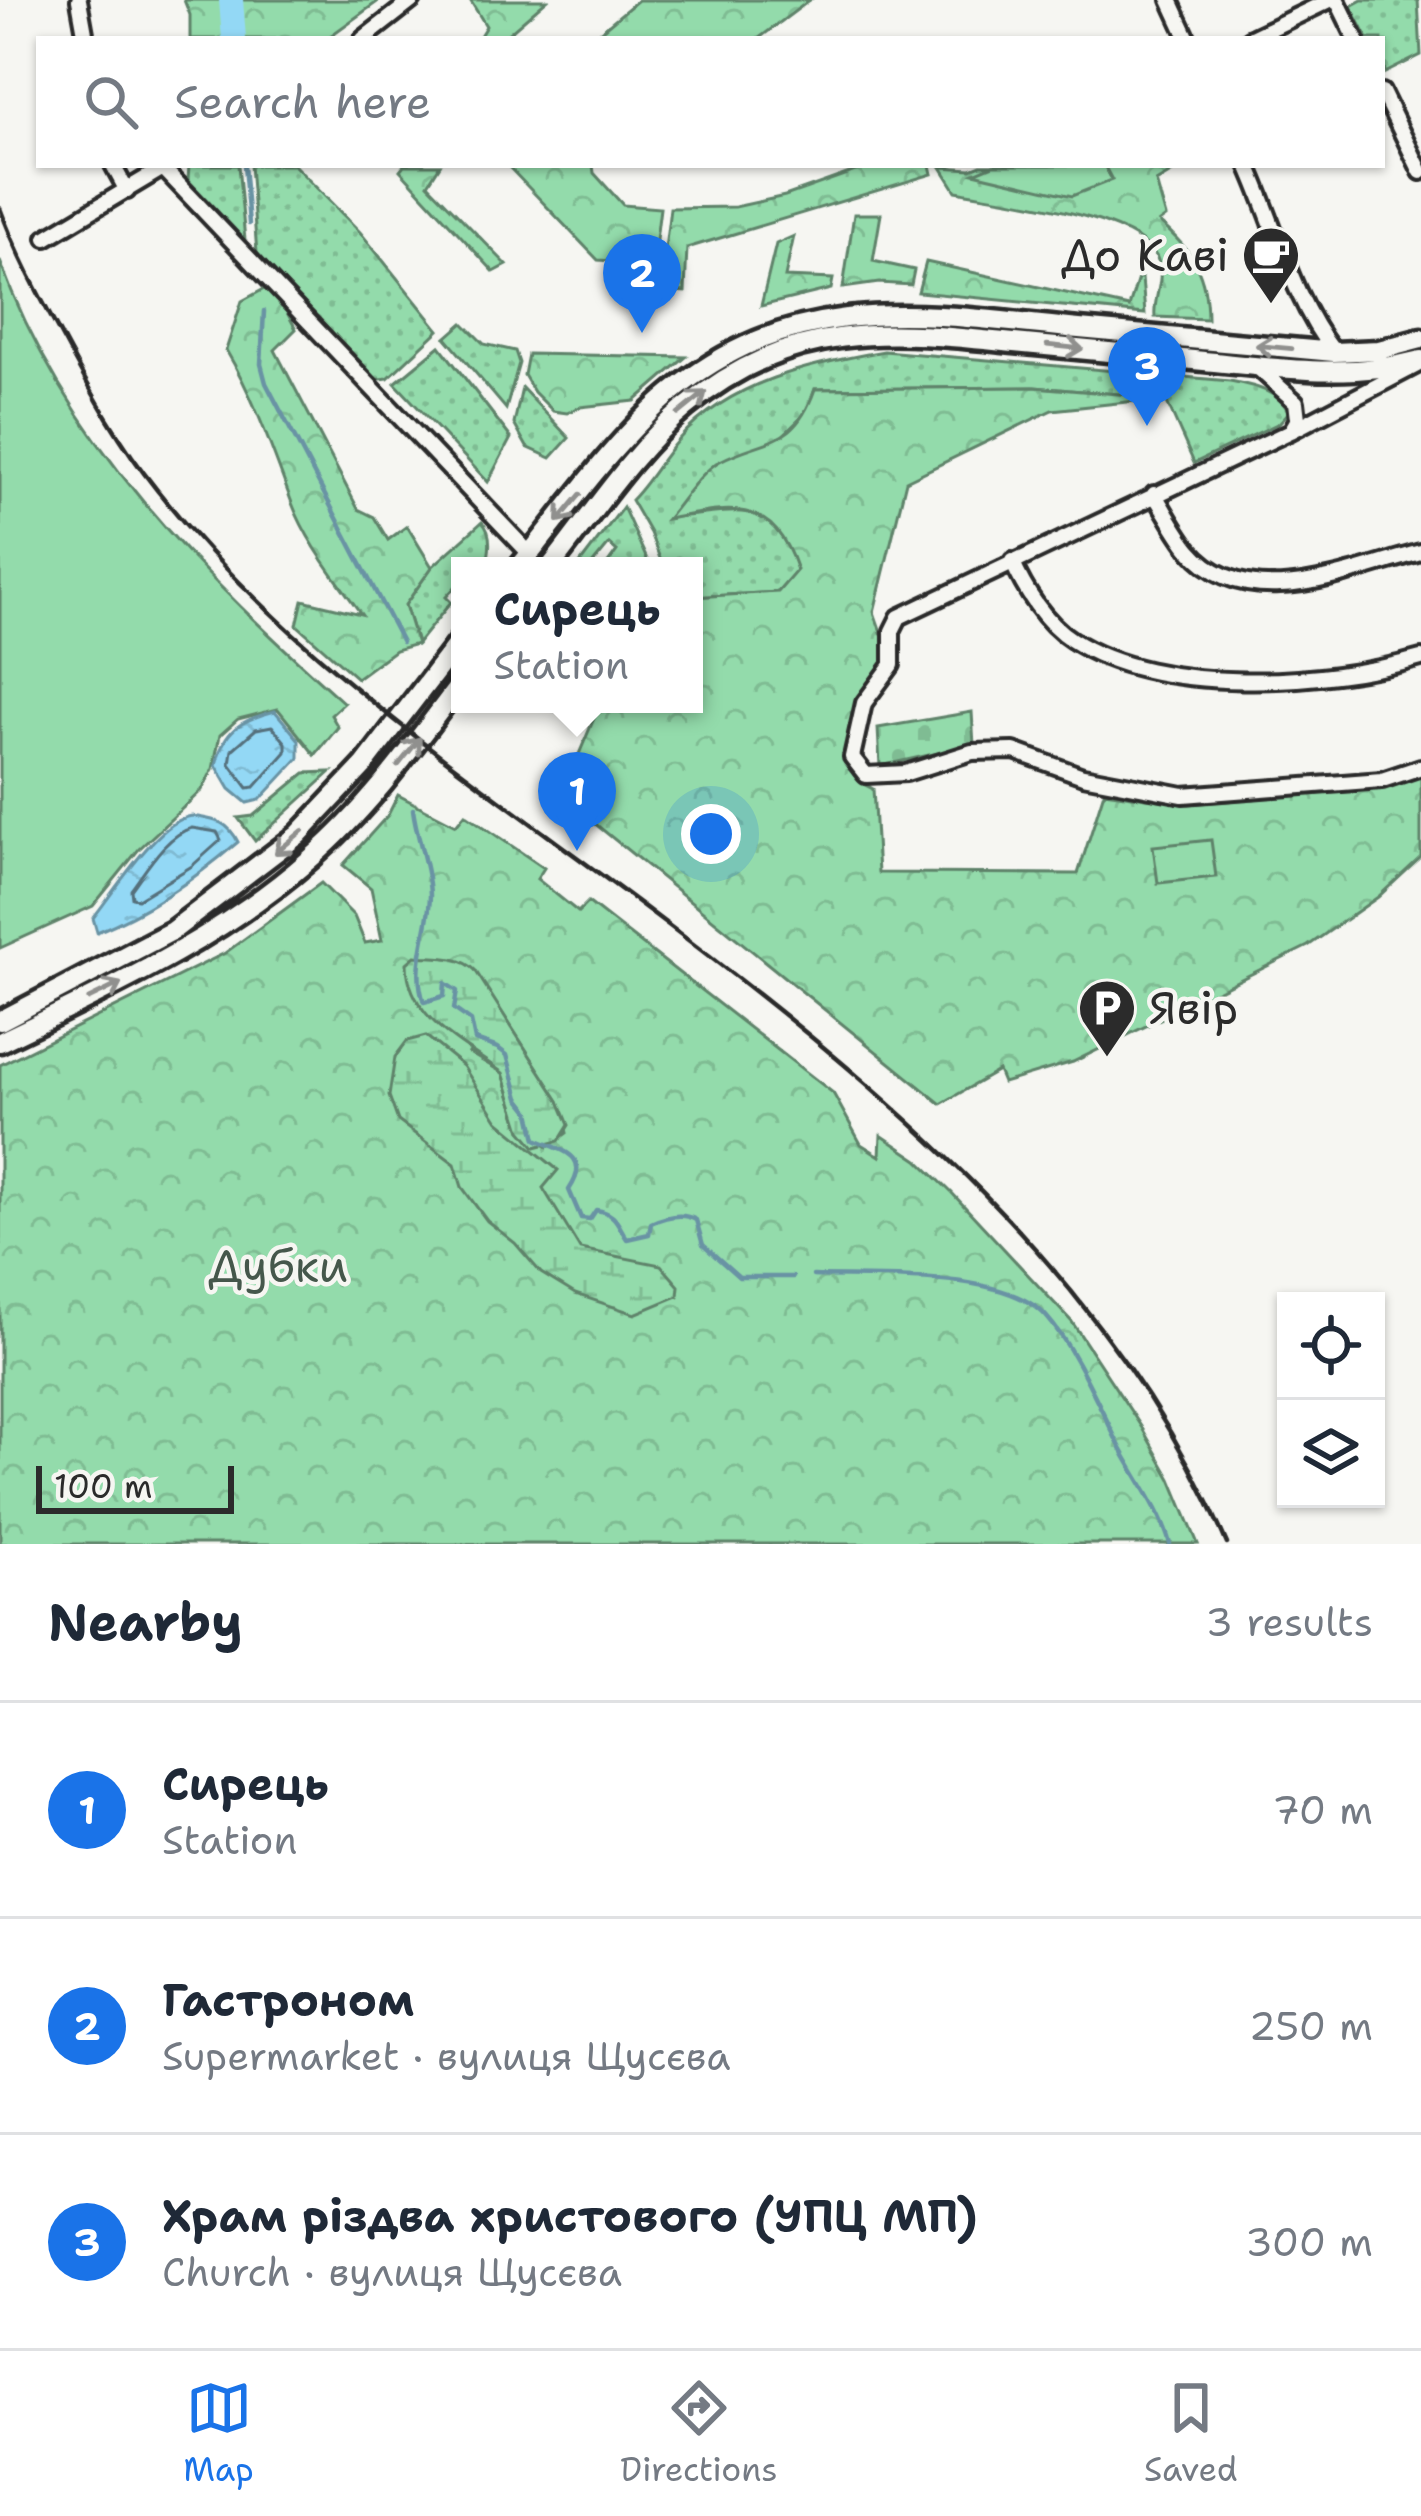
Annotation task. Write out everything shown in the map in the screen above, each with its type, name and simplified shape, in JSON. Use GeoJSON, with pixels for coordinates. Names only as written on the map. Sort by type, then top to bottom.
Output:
{"type":"FeatureCollection","features":[{"type":"Feature","properties":{"kind":"main road"},"geometry":{"type":"LineString","coordinates":[[528,557],[669,395],[749,344],[796,327],[908,312],[1334,352],[1378,350],[1421,339]]}},
{"type":"Feature","properties":{"kind":"main road"},"geometry":{"type":"LineString","coordinates":[[558,557],[656,435],[684,409],[746,367],[808,343],[867,333],[923,334],[1256,366],[1382,370],[1421,361]]}},
{"type":"Feature","properties":{"kind":"main road"},"geometry":{"type":"LineString","coordinates":[[0,1021],[172,932],[298,835],[364,765],[451,652]]}},
{"type":"Feature","properties":{"kind":"main road"},"geometry":{"type":"LineString","coordinates":[[0,1042],[166,961],[262,899],[340,831],[417,743],[451,695]]}},
{"type":"Feature","properties":{"kind":"street"},"geometry":{"type":"LineString","coordinates":[[80,0],[86,36]]}},
{"type":"Feature","properties":{"kind":"street"},"geometry":{"type":"LineString","coordinates":[[367,36],[413,0]]}},
{"type":"Feature","properties":{"kind":"street"},"geometry":{"type":"LineString","coordinates":[[1256,36],[1334,0],[1354,36]]}},
{"type":"Feature","properties":{"kind":"street"},"geometry":{"type":"LineString","coordinates":[[1176,2],[1187,36]]}},
{"type":"Feature","properties":{"kind":"street"},"geometry":{"type":"LineString","coordinates":[[1385,98],[1421,172]]}},
{"type":"Feature","properties":{"kind":"street"},"geometry":{"type":"LineString","coordinates":[[115,168],[127,190]]}},
{"type":"Feature","properties":{"kind":"street"},"geometry":{"type":"LineString","coordinates":[[46,238],[164,168]]}},
{"type":"Feature","properties":{"kind":"street"},"geometry":{"type":"LineString","coordinates":[[167,168],[522,557]]}},
{"type":"Feature","properties":{"kind":"street"},"geometry":{"type":"LineString","coordinates":[[1248,168],[1297,282],[1306,315],[1334,352]]}},
{"type":"Feature","properties":{"kind":"street"},"geometry":{"type":"LineString","coordinates":[[1421,361],[1384,386],[898,617],[892,632],[892,665],[864,703],[852,757],[866,775],[906,773],[971,752],[1014,751],[1083,776],[1183,795],[1382,780],[1421,767]]}},
{"type":"Feature","properties":{"kind":"street"},"geometry":{"type":"LineString","coordinates":[[1256,366],[1296,402],[1298,419],[1291,431]]}},
{"type":"Feature","properties":{"kind":"street"},"geometry":{"type":"LineString","coordinates":[[1154,494],[1192,552],[1244,585],[1296,584],[1421,552]]}},
{"type":"Feature","properties":{"kind":"street"},"geometry":{"type":"LineString","coordinates":[[1012,561],[1037,606],[1068,639],[1115,662],[1183,675],[1287,681],[1348,676],[1421,658]]}},
{"type":"Feature","properties":{"kind":"green space"},"geometry":{"type":"Polygon","coordinates":[[[184,0],[380,0],[330,36],[190,36],[184,0]]]}},
{"type":"Feature","properties":{"kind":"green space"},"geometry":{"type":"Polygon","coordinates":[[[470,0],[547,0],[505,36],[480,36],[486,26],[470,0]]]}},
{"type":"Feature","properties":{"kind":"green space"},"geometry":{"type":"Polygon","coordinates":[[[638,0],[810,0],[762,36],[595,36],[638,0]]]}},
{"type":"Feature","properties":{"kind":"green space"},"geometry":{"type":"Polygon","coordinates":[[[1362,0],[1418,0],[1421,55],[1385,73],[1385,36],[1366,36],[1351,6],[1362,0]]]}},
{"type":"Feature","properties":{"kind":"green space"},"geometry":{"type":"Polygon","coordinates":[[[189,168],[238,168],[245,240],[188,180],[189,168]]]}},
{"type":"Feature","properties":{"kind":"green space"},"geometry":{"type":"Polygon","coordinates":[[[250,168],[297,168],[360,232],[439,330],[388,378],[373,380],[257,253],[250,168]]]}},
{"type":"Feature","properties":{"kind":"green space"},"geometry":{"type":"Polygon","coordinates":[[[438,168],[428,184],[507,265],[494,272],[400,170],[438,168]]]}},
{"type":"Feature","properties":{"kind":"green space"},"geometry":{"type":"Polygon","coordinates":[[[510,168],[593,168],[623,205],[660,208],[653,264],[598,260],[510,168]]]}},
{"type":"Feature","properties":{"kind":"green space"},"geometry":{"type":"Polygon","coordinates":[[[864,168],[931,168],[932,174],[687,248],[685,292],[660,290],[670,208],[735,207],[785,196],[864,168]]]}},
{"type":"Feature","properties":{"kind":"green space"},"geometry":{"type":"Polygon","coordinates":[[[942,168],[1179,168],[1156,182],[1166,217],[1159,222],[1196,264],[1207,319],[1155,317],[1159,263],[1148,246],[1128,233],[1069,212],[956,191],[942,168]]]}},
{"type":"Feature","properties":{"kind":"green space"},"geometry":{"type":"Polygon","coordinates":[[[986,168],[1106,168],[1112,180],[1072,196],[974,173],[986,168]]]}},
{"type":"Feature","properties":{"kind":"green space"},"geometry":{"type":"Polygon","coordinates":[[[854,214],[881,214],[873,261],[914,270],[911,285],[843,288],[854,214]]]}},
{"type":"Feature","properties":{"kind":"green space"},"geometry":{"type":"Polygon","coordinates":[[[794,236],[785,277],[833,279],[831,289],[761,306],[776,244],[794,236]]]}},
{"type":"Feature","properties":{"kind":"green space"},"geometry":{"type":"Polygon","coordinates":[[[0,261],[62,389],[144,503],[241,607],[344,703],[331,715],[338,727],[315,755],[278,709],[238,719],[220,735],[213,769],[202,790],[139,849],[93,906],[0,948],[0,261]]]}},
{"type":"Feature","properties":{"kind":"green space"},"geometry":{"type":"Polygon","coordinates":[[[926,262],[1129,307],[1138,278],[1142,278],[1145,314],[918,292],[926,262]]]}},
{"type":"Feature","properties":{"kind":"green space"},"geometry":{"type":"Polygon","coordinates":[[[266,288],[296,329],[275,350],[358,509],[374,517],[388,540],[407,526],[432,567],[405,605],[417,644],[395,650],[357,678],[297,625],[303,600],[361,614],[298,518],[254,406],[226,350],[242,301],[266,288]]]}},
{"type":"Feature","properties":{"kind":"green space"},"geometry":{"type":"Polygon","coordinates":[[[463,323],[484,344],[515,351],[519,363],[506,409],[446,338],[463,323]]]}},
{"type":"Feature","properties":{"kind":"green space"},"geometry":{"type":"Polygon","coordinates":[[[440,346],[511,438],[488,482],[395,383],[440,346]]]}},
{"type":"Feature","properties":{"kind":"green space"},"geometry":{"type":"Polygon","coordinates":[[[884,351],[1230,381],[1271,394],[1289,412],[1279,423],[1194,463],[1165,398],[1034,387],[815,389],[807,412],[776,442],[716,463],[669,517],[731,512],[762,518],[787,545],[798,570],[778,592],[703,596],[703,557],[659,557],[631,500],[678,440],[722,403],[773,378],[884,351]]]}},
{"type":"Feature","properties":{"kind":"green space"},"geometry":{"type":"Polygon","coordinates":[[[528,354],[686,357],[635,401],[580,407],[567,413],[553,411],[534,392],[524,375],[528,354]]]}},
{"type":"Feature","properties":{"kind":"green space"},"geometry":{"type":"Polygon","coordinates":[[[1034,387],[1165,398],[1052,410],[906,481],[874,612],[889,655],[858,716],[849,751],[857,779],[873,789],[878,873],[1078,874],[1104,792],[1189,804],[1379,788],[1421,774],[1421,857],[1378,897],[1308,946],[1073,1062],[1003,1083],[998,1071],[941,1104],[583,814],[567,783],[596,713],[703,713],[703,596],[778,592],[797,570],[775,529],[747,512],[667,519],[713,466],[788,432],[815,389],[1034,387]]]}},
{"type":"Feature","properties":{"kind":"green space"},"geometry":{"type":"Polygon","coordinates":[[[522,388],[569,438],[551,458],[527,447],[514,424],[522,388]]]}},
{"type":"Feature","properties":{"kind":"green space"},"geometry":{"type":"Polygon","coordinates":[[[623,507],[646,557],[613,557],[617,551],[609,544],[598,557],[585,557],[623,507]]]}},
{"type":"Feature","properties":{"kind":"green space"},"geometry":{"type":"Polygon","coordinates":[[[482,522],[489,537],[488,557],[451,557],[451,592],[446,597],[451,602],[417,644],[405,605],[432,567],[482,522]]]}},
{"type":"Feature","properties":{"kind":"green space"},"geometry":{"type":"Polygon","coordinates":[[[972,712],[974,745],[880,766],[878,728],[972,712]]]}},
{"type":"Feature","properties":{"kind":"green space"},"geometry":{"type":"Polygon","coordinates":[[[331,772],[255,841],[238,818],[253,816],[305,773],[331,772]]]}},
{"type":"Feature","properties":{"kind":"green space","name":"Дубки"},"geometry":{"type":"Polygon","coordinates":[[[398,795],[456,825],[465,814],[544,868],[537,879],[578,912],[588,902],[833,1093],[861,1144],[880,1156],[881,1135],[918,1160],[1072,1322],[1171,1479],[1198,1544],[0,1544],[0,1065],[225,953],[321,883],[354,916],[365,943],[382,940],[371,888],[343,865],[388,815],[398,795]],[[499,1008],[469,1053],[503,1073],[521,1130],[548,1147],[567,1133],[559,1101],[499,1008]]]}},
{"type":"Feature","properties":{"kind":"green space"},"geometry":{"type":"Polygon","coordinates":[[[1211,840],[1216,877],[1158,883],[1153,846],[1211,840]]]}},
{"type":"Feature","properties":{"kind":"green space"},"geometry":{"type":"Polygon","coordinates":[[[415,956],[455,960],[475,970],[559,1101],[569,1125],[559,1141],[535,1147],[521,1130],[503,1073],[428,1015],[410,983],[407,963],[415,956]]]}},
{"type":"Feature","properties":{"kind":"green space"},"geometry":{"type":"Polygon","coordinates":[[[426,1036],[463,1066],[498,1121],[558,1170],[543,1188],[580,1249],[661,1265],[679,1286],[678,1296],[635,1314],[575,1294],[541,1273],[487,1221],[462,1187],[455,1164],[398,1121],[389,1096],[395,1057],[407,1041],[426,1036]]]}},
{"type":"Feature","properties":{"kind":"water"},"geometry":{"type":"Polygon","coordinates":[[[275,711],[299,740],[299,758],[260,800],[247,803],[230,789],[216,765],[219,753],[236,728],[275,711]]]}},
{"type":"Feature","properties":{"kind":"water"},"geometry":{"type":"Polygon","coordinates":[[[192,816],[225,825],[238,842],[171,893],[97,932],[93,918],[138,858],[165,830],[192,816]]]}},
{"type":"Feature","properties":{"kind":"waterway"},"geometry":{"type":"LineString","coordinates":[[231,0],[234,36]]}},
{"type":"Feature","properties":{"kind":"waterway"},"geometry":{"type":"LineString","coordinates":[[244,168],[249,224]]}},
{"type":"Feature","properties":{"kind":"waterway"},"geometry":{"type":"LineString","coordinates":[[264,311],[261,364],[266,383],[402,642]]}},
{"type":"Feature","properties":{"kind":"waterway"},"geometry":{"type":"LineString","coordinates":[[413,809],[430,896],[420,962],[424,1002],[444,996],[445,983],[457,991],[454,1009],[471,1021],[475,1040],[507,1055],[536,1139],[575,1161],[576,1178],[569,1190],[581,1218],[590,1219],[596,1210],[608,1214],[627,1239],[649,1234],[651,1223],[662,1218],[691,1218],[696,1220],[703,1245],[739,1277],[793,1277]]}},
{"type":"Feature","properties":{"kind":"waterway"},"geometry":{"type":"LineString","coordinates":[[813,1276],[969,1283],[1026,1301],[1046,1316],[1075,1358],[1170,1544]]}},
{"type":"Feature","properties":{"kind":"railway"},"geometry":{"type":"LineString","coordinates":[[0,208],[38,292],[107,418],[157,490],[211,553],[329,666],[740,980],[906,1119],[983,1193],[1056,1272],[1121,1357],[1179,1447],[1227,1544]]}},
{"type":"Feature","properties":{"kind":"place","name":"До Каві"},"geometry":{"type":"Point","coordinates":[1271,306]}},
{"type":"Feature","properties":{"kind":"place","name":"Гастроном"},"geometry":{"type":"Point","coordinates":[642,333]}},
{"type":"Feature","properties":{"kind":"place","name":"Храм різдва христового (УПЦ МП)"},"geometry":{"type":"Point","coordinates":[1147,426]}},
{"type":"Feature","properties":{"kind":"place","name":"Сирець"},"geometry":{"type":"Point","coordinates":[577,851]}},
{"type":"Feature","properties":{"kind":"place","name":"Явір"},"geometry":{"type":"Point","coordinates":[1107,1059]}}]}
